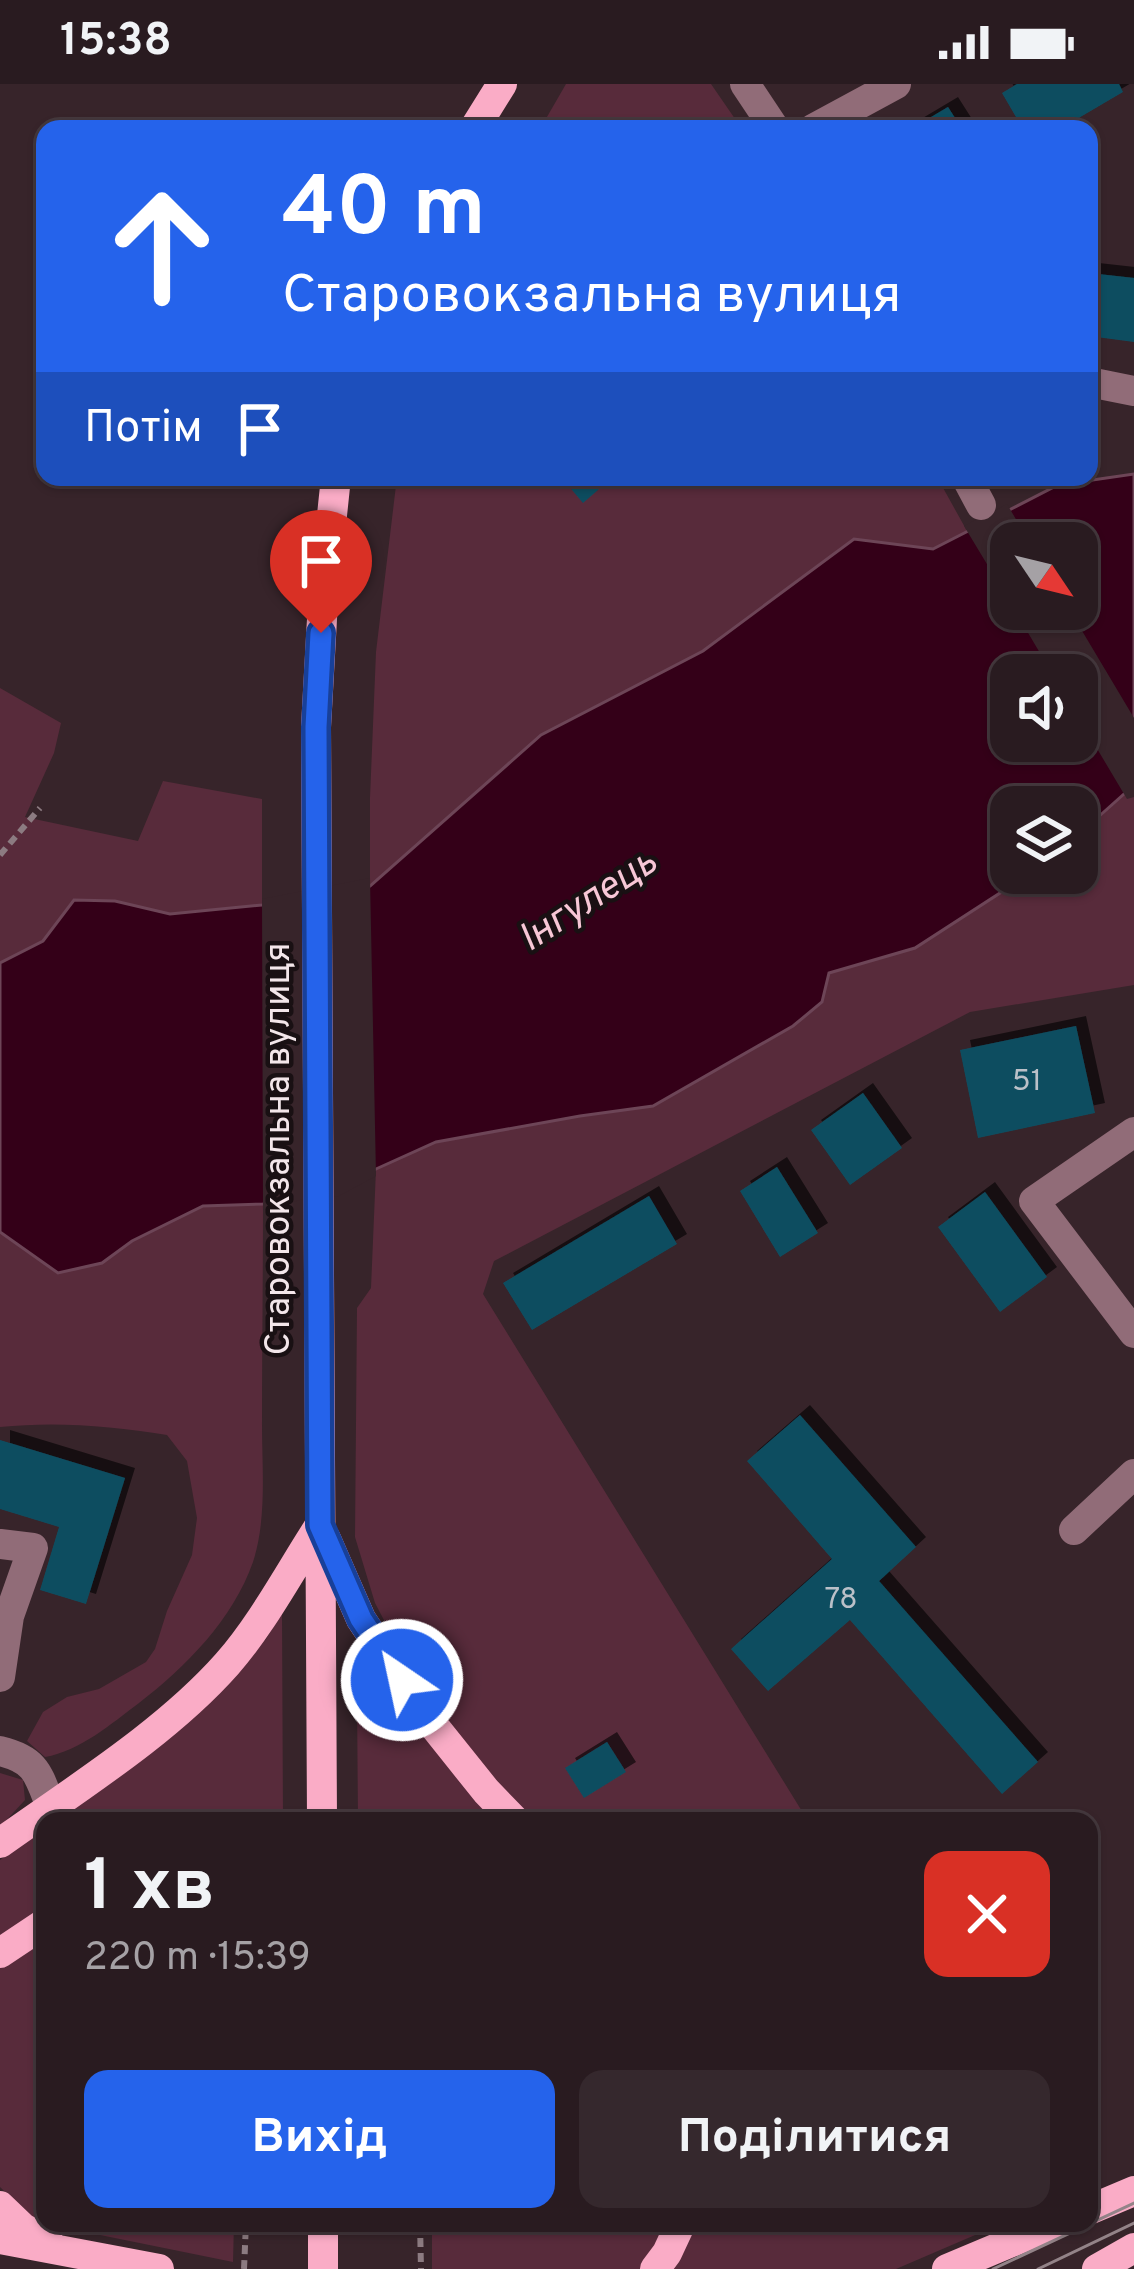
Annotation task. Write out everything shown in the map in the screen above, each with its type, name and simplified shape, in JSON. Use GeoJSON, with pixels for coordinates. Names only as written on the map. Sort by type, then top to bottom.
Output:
{"type":"FeatureCollection","features":[{"type":"Feature","properties":{"kind":"main road"},"geometry":{"type":"LineString","coordinates":[[480,120],[502,84]]}},
{"type":"Feature","properties":{"kind":"main road","name":"Старовокзальна вулиця"},"geometry":{"type":"LineString","coordinates":[[322,1812],[317,799],[319,665],[335,486]]}},
{"type":"Feature","properties":{"kind":"main road"},"geometry":{"type":"LineString","coordinates":[[44,1812],[176,1712],[227,1664],[320,1525]]}},
{"type":"Feature","properties":{"kind":"main road"},"geometry":{"type":"LineString","coordinates":[[320,1525],[361,1619],[422,1711],[506,1812]]}},
{"type":"Feature","properties":{"kind":"main road"},"geometry":{"type":"LineString","coordinates":[[0,1844],[36,1818]]}},
{"type":"Feature","properties":{"kind":"main road"},"geometry":{"type":"LineString","coordinates":[[0,1953],[36,1929]]}},
{"type":"Feature","properties":{"kind":"main road"},"geometry":{"type":"LineString","coordinates":[[0,2206],[23,2228],[60,2250]]}},
{"type":"Feature","properties":{"kind":"main road"},"geometry":{"type":"LineString","coordinates":[[322,2269],[323,2232]]}},
{"type":"Feature","properties":{"kind":"main road"},"geometry":{"type":"LineString","coordinates":[[655,2269],[677,2232]]}},
{"type":"Feature","properties":{"kind":"main road"},"geometry":{"type":"LineString","coordinates":[[947,2269],[1036,2232]]}},
{"type":"Feature","properties":{"kind":"main road"},"geometry":{"type":"LineString","coordinates":[[0,2239],[159,2269]]}},
{"type":"Feature","properties":{"kind":"main road"},"geometry":{"type":"LineString","coordinates":[[1097,2269],[1134,2249]]}},
{"type":"Feature","properties":{"kind":"main road"},"geometry":{"type":"LineString","coordinates":[[1113,2269],[1134,2249]]}},
{"type":"Feature","properties":{"kind":"street"},"geometry":{"type":"LineString","coordinates":[[745,84],[769,120]]}},
{"type":"Feature","properties":{"kind":"street"},"geometry":{"type":"LineString","coordinates":[[830,120],[896,84]]}},
{"type":"Feature","properties":{"kind":"street"},"geometry":{"type":"LineString","coordinates":[[1098,384],[1134,391]]}},
{"type":"Feature","properties":{"kind":"street"},"geometry":{"type":"LineString","coordinates":[[971,486],[981,505]]}},
{"type":"Feature","properties":{"kind":"street"},"geometry":{"type":"LineString","coordinates":[[1134,1132],[1034,1201],[1134,1333]]}},
{"type":"Feature","properties":{"kind":"street"},"geometry":{"type":"LineString","coordinates":[[1074,1530],[1134,1474]]}},
{"type":"Feature","properties":{"kind":"street"},"geometry":{"type":"LineString","coordinates":[[0,1544],[33,1548],[9,1616],[0,1677]]}},
{"type":"Feature","properties":{"kind":"street"},"geometry":{"type":"LineString","coordinates":[[0,1750],[34,1766],[51,1807]]}},
{"type":"Feature","properties":{"kind":"path"},"geometry":{"type":"LineString","coordinates":[[0,855],[40,808]]}},
{"type":"Feature","properties":{"kind":"path"},"geometry":{"type":"LineString","coordinates":[[244,2269],[246,2232]]}},
{"type":"Feature","properties":{"kind":"path"},"geometry":{"type":"LineString","coordinates":[[420,2232],[421,2269]]}},
{"type":"Feature","properties":{"kind":"shaded area"},"geometry":{"type":"Polygon","coordinates":[[[566,84],[711,84],[736,120],[545,120],[566,84]]]}},
{"type":"Feature","properties":{"kind":"shaded area"},"geometry":{"type":"Polygon","coordinates":[[[396,486],[942,486],[967,531],[933,549],[854,539],[703,651],[541,735],[370,886],[376,652],[396,486]]]}},
{"type":"Feature","properties":{"kind":"shaded area"},"geometry":{"type":"Polygon","coordinates":[[[0,688],[61,723],[54,753],[25,817],[138,841],[163,781],[262,799],[262,905],[170,914],[115,901],[74,900],[43,941],[0,963],[0,688]]]}},
{"type":"Feature","properties":{"kind":"shaded area"},"geometry":{"type":"Polygon","coordinates":[[[1098,790],[1134,790],[1134,985],[970,1012],[494,1261],[483,1294],[802,1812],[524,1812],[428,1704],[375,1603],[355,1537],[357,1308],[371,1288],[376,1169],[436,1142],[653,1106],[793,1026],[822,1002],[829,973],[989,792],[990,894],[1098,894],[1098,790]]]}},
{"type":"Feature","properties":{"kind":"shaded area"},"geometry":{"type":"Polygon","coordinates":[[[263,1204],[263,1494],[253,1562],[221,1622],[174,1674],[95,1736],[45,1757],[27,1741],[43,1712],[67,1697],[99,1689],[146,1662],[155,1649],[192,1555],[197,1518],[187,1461],[167,1435],[84,1425],[0,1427],[0,1232],[58,1272],[102,1263],[132,1241],[203,1206],[263,1204]]]}},
{"type":"Feature","properties":{"kind":"shaded area"},"geometry":{"type":"Polygon","coordinates":[[[282,1612],[283,1812],[64,1812],[234,1674],[266,1639],[282,1612]]]}},
{"type":"Feature","properties":{"kind":"shaded area"},"geometry":{"type":"Polygon","coordinates":[[[374,1678],[391,1683],[493,1812],[358,1812],[357,1697],[374,1678]]]}},
{"type":"Feature","properties":{"kind":"shaded area"},"geometry":{"type":"Polygon","coordinates":[[[0,1773],[23,1780],[25,1800],[0,1827],[0,1773]]]}},
{"type":"Feature","properties":{"kind":"shaded area"},"geometry":{"type":"Polygon","coordinates":[[[36,1834],[36,1916],[0,1938],[0,1860],[36,1834]]]}},
{"type":"Feature","properties":{"kind":"shaded area"},"geometry":{"type":"Polygon","coordinates":[[[36,1943],[36,2219],[0,2187],[0,1968],[36,1943]]]}},
{"type":"Feature","properties":{"kind":"shaded area"},"geometry":{"type":"Polygon","coordinates":[[[85,2232],[234,2232],[233,2262],[85,2232]]]}},
{"type":"Feature","properties":{"kind":"shaded area"},"geometry":{"type":"Polygon","coordinates":[[[432,2232],[663,2232],[640,2269],[432,2269],[432,2232]]]}},
{"type":"Feature","properties":{"kind":"shaded area"},"geometry":{"type":"Polygon","coordinates":[[[689,2232],[982,2232],[896,2269],[669,2269],[689,2232]]]}},
{"type":"Feature","properties":{"kind":"water","name":"Інгулець"},"geometry":{"type":"Polygon","coordinates":[[[1134,474],[1134,790],[1098,817],[1098,786],[990,786],[990,894],[999,894],[915,948],[829,973],[822,1002],[793,1026],[653,1106],[436,1142],[336,1190],[263,1204],[203,1206],[132,1241],[102,1263],[58,1273],[0,1232],[0,963],[43,941],[74,900],[115,901],[170,914],[262,905],[370,886],[541,735],[703,651],[854,539],[933,549],[1056,486],[1098,486],[1098,479],[1134,474]]]}},
{"type":"Feature","properties":{"kind":"pier"},"geometry":{"type":"Polygon","coordinates":[[[1007,504],[1018,522],[990,522],[990,569],[964,526],[1007,504]]]}},
{"type":"Feature","properties":{"kind":"pier"},"geometry":{"type":"Polygon","coordinates":[[[1026,630],[1082,630],[1096,654],[1041,654],[1026,630]]]}},
{"type":"Feature","properties":{"kind":"pier"},"geometry":{"type":"Polygon","coordinates":[[[1098,658],[1134,718],[1134,797],[1127,799],[1098,750],[1098,658]]]}},
{"type":"Feature","properties":{"kind":"pier"},"geometry":{"type":"Polygon","coordinates":[[[370,878],[376,1176],[339,1196],[263,1210],[262,899],[370,878]]]}},
{"type":"Feature","properties":{"kind":"building"},"geometry":{"type":"Polygon","coordinates":[[[1017,84],[1119,84],[1123,92],[1075,120],[1018,120],[1002,93],[1017,84]]]}},
{"type":"Feature","properties":{"kind":"building"},"geometry":{"type":"Polygon","coordinates":[[[948,107],[956,120],[926,120],[948,107]]]}},
{"type":"Feature","properties":{"kind":"building"},"geometry":{"type":"Polygon","coordinates":[[[1098,274],[1134,278],[1134,342],[1098,337],[1098,274]]]}},
{"type":"Feature","properties":{"kind":"building"},"geometry":{"type":"Polygon","coordinates":[[[569,486],[603,486],[583,503],[569,486]]]}},
{"type":"Feature","properties":{"kind":"building"},"geometry":{"type":"Polygon","coordinates":[[[1076,1026],[1095,1113],[978,1138],[960,1050],[1076,1026]]]}},
{"type":"Feature","properties":{"kind":"building"},"geometry":{"type":"Polygon","coordinates":[[[863,1093],[902,1148],[850,1185],[811,1130],[863,1093]]]}},
{"type":"Feature","properties":{"kind":"building"},"geometry":{"type":"Polygon","coordinates":[[[777,1167],[818,1233],[780,1257],[740,1191],[777,1167]]]}},
{"type":"Feature","properties":{"kind":"building"},"geometry":{"type":"Polygon","coordinates":[[[985,1192],[1047,1277],[1000,1312],[938,1227],[985,1192]]]}},
{"type":"Feature","properties":{"kind":"building"},"geometry":{"type":"Polygon","coordinates":[[[649,1196],[677,1244],[532,1330],[503,1283],[649,1196]]]}},
{"type":"Feature","properties":{"kind":"building"},"geometry":{"type":"Polygon","coordinates":[[[800,1415],[916,1547],[879,1581],[1038,1762],[1002,1794],[850,1620],[768,1691],[731,1649],[832,1559],[747,1461],[800,1415]]]}},
{"type":"Feature","properties":{"kind":"building"},"geometry":{"type":"Polygon","coordinates":[[[0,1440],[125,1478],[86,1604],[40,1590],[59,1527],[0,1509],[0,1440]]]}},
{"type":"Feature","properties":{"kind":"building"},"geometry":{"type":"Polygon","coordinates":[[[607,1742],[626,1772],[584,1798],[565,1768],[607,1742]]]}},
{"type":"Feature","properties":{"kind":"tram line"},"geometry":{"type":"LineString","coordinates":[[1098,2220],[1134,2203]]}},
{"type":"Feature","properties":{"kind":"tram line"},"geometry":{"type":"LineString","coordinates":[[1038,2269],[1134,2223]]}},
{"type":"Feature","properties":{"kind":"tram line"},"geometry":{"type":"LineString","coordinates":[[993,2269],[1072,2232]]}},
{"type":"Feature","properties":{"kind":"route"},"geometry":{"type":"LineString","coordinates":[[321,633],[316,727],[320,1525],[361,1619],[402,1680]]}}]}
